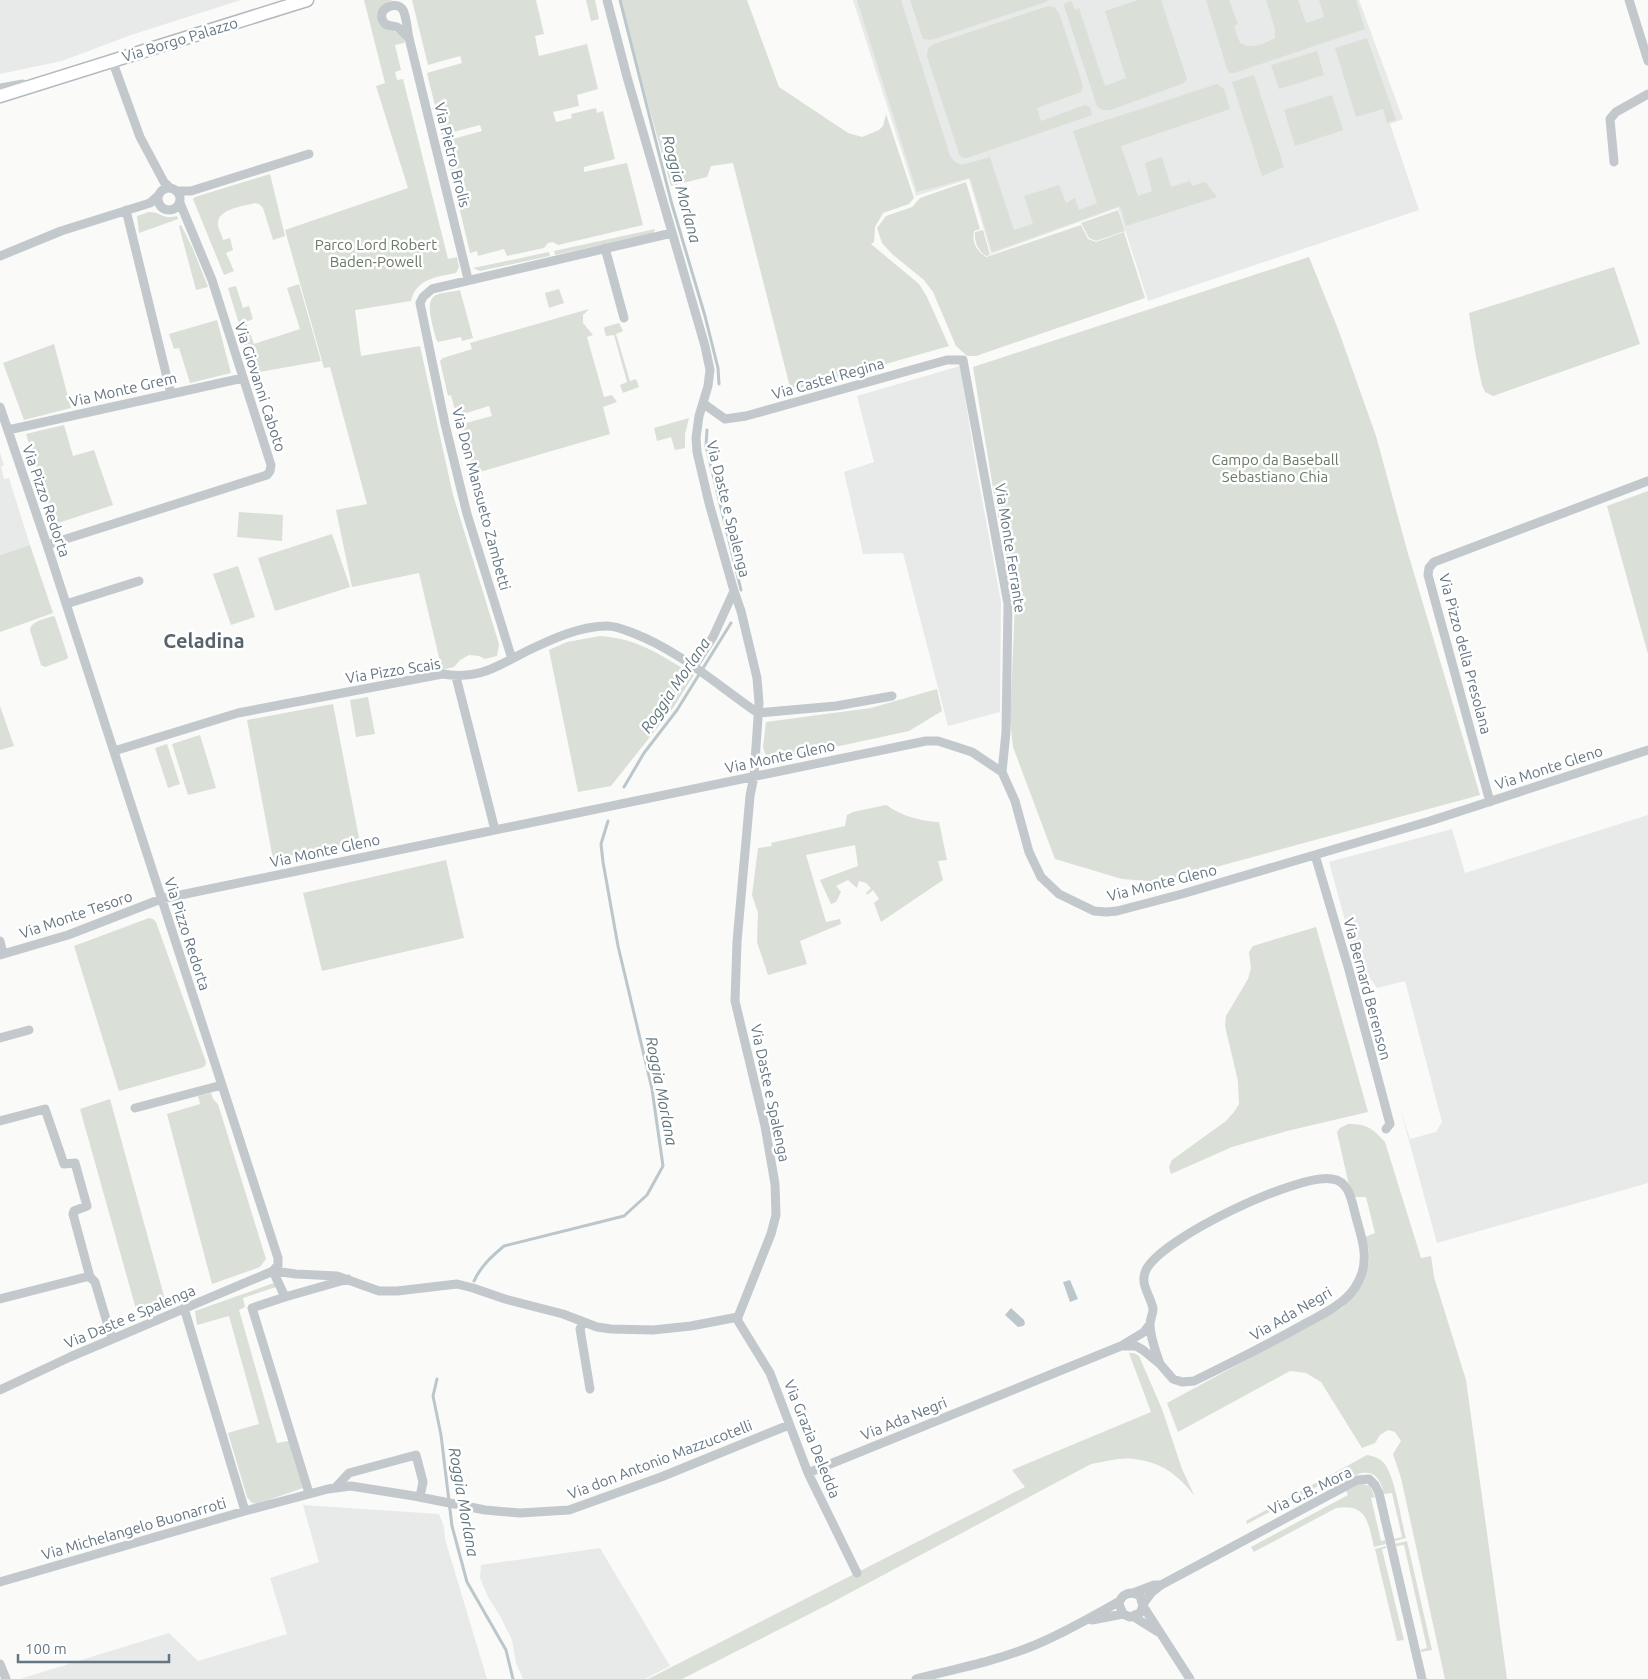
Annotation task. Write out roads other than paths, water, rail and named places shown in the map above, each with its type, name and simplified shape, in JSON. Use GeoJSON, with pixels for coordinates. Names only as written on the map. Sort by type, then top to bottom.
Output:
{"type":"FeatureCollection","features":[{"type":"Feature","properties":{"kind":"main road","name":"Via Borgo Palazzo"},"geometry":{"type":"LineString","coordinates":[[0,96],[307,0]]}},
{"type":"Feature","properties":{"kind":"street","name":"Via Daste e Spalenga"},"geometry":{"type":"LineString","coordinates":[[0,1390],[112,1339],[273,1271],[337,1276],[379,1291],[457,1284],[563,1314],[583,1323],[611,1329],[653,1330],[692,1326],[738,1317],[771,1234],[776,1215],[775,1184],[766,1126],[735,1001],[739,918],[750,796],[754,776],[759,703],[757,678],[741,611],[709,503],[697,452],[696,438],[699,416],[704,404],[710,370],[705,346],[627,77],[607,0]]}},
{"type":"Feature","properties":{"kind":"street"},"geometry":{"type":"LineString","coordinates":[[1629,0],[1648,61]]}},
{"type":"Feature","properties":{"kind":"street","name":"Via Pietro Brolis"},"geometry":{"type":"LineString","coordinates":[[409,38],[468,279]]}},
{"type":"Feature","properties":{"kind":"street","name":"Via Giovanni Caboto"},"geometry":{"type":"LineString","coordinates":[[47,545],[267,475],[271,465],[212,280],[140,137],[112,60]]}},
{"type":"Feature","properties":{"kind":"street","name":"Via Borgo Palazzo"},"geometry":{"type":"LineString","coordinates":[[0,88],[53,79]]}},
{"type":"Feature","properties":{"kind":"street"},"geometry":{"type":"LineString","coordinates":[[1614,162],[1610,119],[1616,112],[1648,94]]}},
{"type":"Feature","properties":{"kind":"street"},"geometry":{"type":"LineString","coordinates":[[0,256],[61,231],[150,203],[168,195],[191,191],[309,154]]}},
{"type":"Feature","properties":{"kind":"street"},"geometry":{"type":"LineString","coordinates":[[126,210],[171,394]]}},
{"type":"Feature","properties":{"kind":"street"},"geometry":{"type":"LineString","coordinates":[[468,279],[672,233]]}},
{"type":"Feature","properties":{"kind":"street"},"geometry":{"type":"LineString","coordinates":[[606,248],[624,318]]}},
{"type":"Feature","properties":{"kind":"street","name":"Via Don Mansueto Zambetti"},"geometry":{"type":"LineString","coordinates":[[468,279],[432,289],[423,297],[420,303],[467,514],[512,659]]}},
{"type":"Feature","properties":{"kind":"street","name":"Via Castel Regina"},"geometry":{"type":"LineString","coordinates":[[704,404],[725,419],[746,416],[947,360],[963,360]]}},
{"type":"Feature","properties":{"kind":"street","name":"Via Monte Ferrante"},"geometry":{"type":"LineString","coordinates":[[963,360],[1008,604],[1006,732],[1002,772]]}},
{"type":"Feature","properties":{"kind":"street","name":"Via Monte Grem"},"geometry":{"type":"LineString","coordinates":[[8,430],[243,378]]}},
{"type":"Feature","properties":{"kind":"street","name":"Via Pizzo Redorta"},"geometry":{"type":"LineString","coordinates":[[0,407],[2,420],[8,430],[47,545],[278,1258],[278,1266],[273,1271]]}},
{"type":"Feature","properties":{"kind":"street","name":"Via Pizzo della Presolana"},"geometry":{"type":"LineString","coordinates":[[1490,802],[1428,575],[1429,568],[1434,562],[1648,482]]}},
{"type":"Feature","properties":{"kind":"street"},"geometry":{"type":"LineString","coordinates":[[66,604],[139,581]]}},
{"type":"Feature","properties":{"kind":"street","name":"Via Daste e Spalenga"},"geometry":{"type":"LineString","coordinates":[[697,668],[734,591]]}},
{"type":"Feature","properties":{"kind":"street","name":"Via Pizzo Scais"},"geometry":{"type":"LineString","coordinates":[[114,751],[238,713],[442,674],[456,677],[473,676],[501,666],[551,640],[588,628],[609,626],[626,630],[663,646],[697,668]]}},
{"type":"Feature","properties":{"kind":"street"},"geometry":{"type":"LineString","coordinates":[[697,668],[758,713],[836,706],[892,696]]}},
{"type":"Feature","properties":{"kind":"street"},"geometry":{"type":"LineString","coordinates":[[456,677],[495,830]]}},
{"type":"Feature","properties":{"kind":"street","name":"Via Monte Gleno"},"geometry":{"type":"LineString","coordinates":[[161,899],[754,776],[938,740],[972,752],[1002,772],[1016,801],[1028,852],[1041,877],[1059,894],[1094,911],[1106,912],[1126,909],[1182,894],[1315,855],[1490,802],[1648,750]]}},
{"type":"Feature","properties":{"kind":"street","name":"Via Bernard Berenson"},"geometry":{"type":"LineString","coordinates":[[1315,855],[1349,970],[1390,1124],[1386,1129]]}},
{"type":"Feature","properties":{"kind":"street","name":"Via Monte Tesoro"},"geometry":{"type":"LineString","coordinates":[[2,954],[68,935],[161,899]]}},
{"type":"Feature","properties":{"kind":"street"},"geometry":{"type":"LineString","coordinates":[[0,941],[2,954]]}},
{"type":"Feature","properties":{"kind":"street"},"geometry":{"type":"LineString","coordinates":[[0,1038],[29,1030]]}},
{"type":"Feature","properties":{"kind":"street"},"geometry":{"type":"LineString","coordinates":[[135,1108],[222,1085]]}},
{"type":"Feature","properties":{"kind":"street"},"geometry":{"type":"LineString","coordinates":[[0,1121],[45,1109],[64,1164],[75,1163],[88,1206],[74,1211],[73,1214],[90,1277],[96,1284],[112,1339]]}},
{"type":"Feature","properties":{"kind":"street","name":"Via Ada Negri"},"geometry":{"type":"LineString","coordinates":[[1121,1346],[1136,1346],[1160,1364],[1173,1379],[1182,1382],[1194,1382],[1273,1342],[1346,1299],[1356,1286],[1362,1272],[1364,1248],[1349,1192],[1343,1184],[1333,1179],[1320,1178],[1262,1196],[1228,1211],[1176,1242],[1157,1258],[1146,1270],[1144,1285],[1153,1309],[1150,1324],[1160,1364]]}},
{"type":"Feature","properties":{"kind":"street"},"geometry":{"type":"LineString","coordinates":[[273,1271],[285,1297]]}},
{"type":"Feature","properties":{"kind":"street"},"geometry":{"type":"LineString","coordinates":[[0,1299],[86,1276],[90,1277]]}},
{"type":"Feature","properties":{"kind":"street"},"geometry":{"type":"LineString","coordinates":[[309,1493],[252,1308],[348,1279]]}},
{"type":"Feature","properties":{"kind":"street","name":"Via Michelangelo Buonarroti"},"geometry":{"type":"LineString","coordinates":[[0,1582],[245,1511],[184,1308]]}},
{"type":"Feature","properties":{"kind":"street","name":"Via Grazia Deledda"},"geometry":{"type":"LineString","coordinates":[[738,1317],[738,1321],[770,1373],[808,1473],[857,1573]]}},
{"type":"Feature","properties":{"kind":"street"},"geometry":{"type":"LineString","coordinates":[[583,1323],[580,1329],[590,1389]]}},
{"type":"Feature","properties":{"kind":"street","name":"Via Ada Negri"},"geometry":{"type":"LineString","coordinates":[[808,1473],[1121,1346],[1144,1332],[1150,1324]]}},
{"type":"Feature","properties":{"kind":"street","name":"Via don Antonio Mazzucotelli"},"geometry":{"type":"LineString","coordinates":[[245,1511],[309,1493],[352,1486],[484,1510],[520,1513],[569,1510],[661,1477],[789,1425]]}},
{"type":"Feature","properties":{"kind":"street"},"geometry":{"type":"LineString","coordinates":[[335,1488],[349,1473],[416,1455],[423,1482],[420,1497]]}},
{"type":"Feature","properties":{"kind":"street","name":"Via G.B. Mora"},"geometry":{"type":"LineString","coordinates":[[1143,1605],[1151,1593],[1161,1585],[1357,1480],[1369,1480],[1375,1485],[1379,1493],[1422,1679]]}},
{"type":"Feature","properties":{"kind":"street","name":"Via G.B. Mora"},"geometry":{"type":"LineString","coordinates":[[1134,1593],[1154,1585],[1161,1585]]}},
{"type":"Feature","properties":{"kind":"street"},"geometry":{"type":"LineString","coordinates":[[916,1679],[1034,1646],[1082,1623],[1120,1601],[1127,1594],[1134,1593],[1140,1596],[1143,1605],[1190,1679]]}},
{"type":"Feature","properties":{"kind":"street"},"geometry":{"type":"LineString","coordinates":[[1120,1601],[1120,1608],[1123,1614]]}},
{"type":"Feature","properties":{"kind":"street"},"geometry":{"type":"LineString","coordinates":[[1134,1617],[1140,1613],[1143,1605]]}},
{"type":"Feature","properties":{"kind":"street"},"geometry":{"type":"LineString","coordinates":[[1082,1623],[1123,1614],[1134,1617],[1160,1633]]}},
{"type":"Feature","properties":{"kind":"street"},"geometry":{"type":"LineString","coordinates":[[0,1664],[6,1679]]}},
{"type":"Feature","properties":{"kind":"waterway","name":"Roggia Morlana"},"geometry":{"type":"LineString","coordinates":[[620,0],[671,201],[705,316],[718,368],[719,384]]}},
{"type":"Feature","properties":{"kind":"waterway","name":"Roggia Morlana"},"geometry":{"type":"LineString","coordinates":[[707,430],[706,446],[741,590]]}},
{"type":"Feature","properties":{"kind":"waterway","name":"Roggia Morlana"},"geometry":{"type":"LineString","coordinates":[[624,787],[644,753],[677,710],[731,623]]}},
{"type":"Feature","properties":{"kind":"waterway","name":"Roggia Morlana"},"geometry":{"type":"LineString","coordinates":[[474,1281],[487,1262],[504,1246],[624,1216],[647,1195],[663,1166],[652,1089],[618,946],[603,862],[601,844],[608,821]]}},
{"type":"Feature","properties":{"kind":"waterway","name":"Roggia Morlana"},"geometry":{"type":"LineString","coordinates":[[437,1379],[433,1396],[441,1435],[452,1526],[467,1582],[506,1650],[513,1679]]}},
{"type":"Feature","properties":{"kind":"district","name":"Celadina"},"geometry":{"type":"Point","coordinates":[204,641]}},
{"type":"Feature","properties":{"kind":"park label","name":"Parco Lord Robert Baden-Powell"},"geometry":{"type":"Point","coordinates":[376,254]}},
{"type":"Feature","properties":{"kind":"park label","name":"Campo da Baseball Sebastiano Chia"},"geometry":{"type":"Point","coordinates":[1275,468]}}]}
